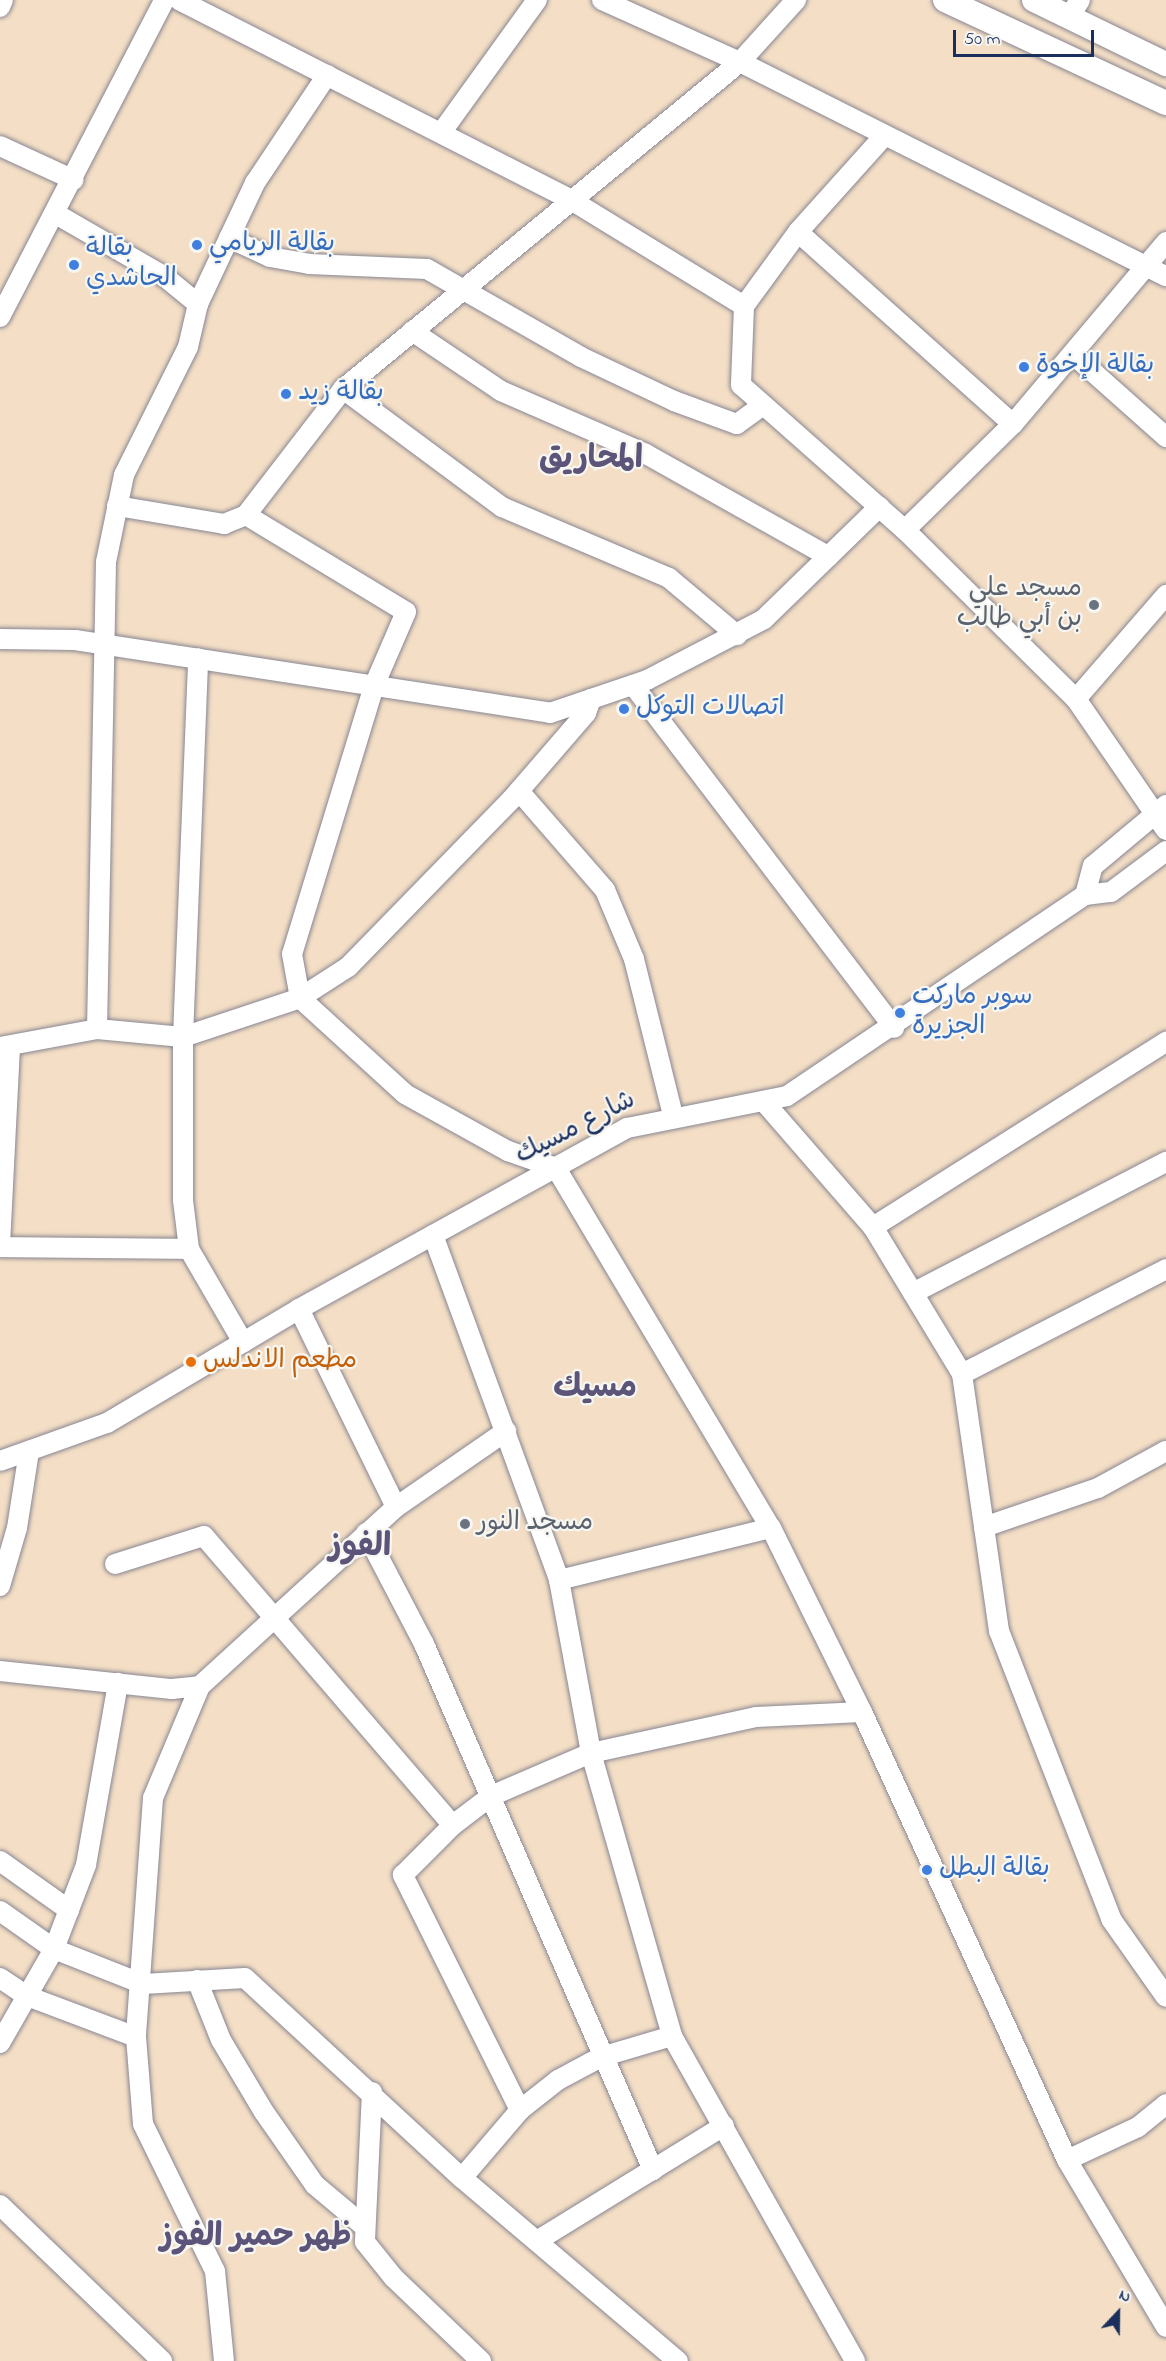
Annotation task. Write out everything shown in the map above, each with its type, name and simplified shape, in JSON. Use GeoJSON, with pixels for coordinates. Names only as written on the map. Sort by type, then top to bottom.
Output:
{"type":"FeatureCollection","features":[{"type":"Feature","properties":{"kind":"main road"},"geometry":{"type":"LineString","coordinates":[[945,0],[1166,103]]}},
{"type":"Feature","properties":{"kind":"main road"},"geometry":{"type":"LineString","coordinates":[[1034,0],[1075,9],[1166,64]]}},
{"type":"Feature","properties":{"kind":"street"},"geometry":{"type":"LineString","coordinates":[[0,7],[3,0]]}},
{"type":"Feature","properties":{"kind":"street"},"geometry":{"type":"LineString","coordinates":[[0,317],[74,180],[164,0]]}},
{"type":"Feature","properties":{"kind":"street"},"geometry":{"type":"LineString","coordinates":[[179,0],[571,200],[744,306]]}},
{"type":"Feature","properties":{"kind":"street"},"geometry":{"type":"LineString","coordinates":[[441,133],[537,0]]}},
{"type":"Feature","properties":{"kind":"street"},"geometry":{"type":"LineString","coordinates":[[602,0],[740,62],[1158,271]]}},
{"type":"Feature","properties":{"kind":"street"},"geometry":{"type":"LineString","coordinates":[[117,506],[224,524],[246,515],[343,389],[740,62],[796,0]]}},
{"type":"Feature","properties":{"kind":"street"},"geometry":{"type":"LineString","coordinates":[[97,1029],[101,644],[105,562],[117,506],[132,456],[188,347],[198,304],[255,183],[327,75]]}},
{"type":"Feature","properties":{"kind":"street"},"geometry":{"type":"LineString","coordinates":[[884,136],[798,232],[744,306],[741,385],[905,530],[1076,699],[1162,811],[1166,830]]}},
{"type":"Feature","properties":{"kind":"street"},"geometry":{"type":"LineString","coordinates":[[0,146],[74,180]]}},
{"type":"Feature","properties":{"kind":"street"},"geometry":{"type":"LineString","coordinates":[[56,214],[165,277],[198,304]]}},
{"type":"Feature","properties":{"kind":"street"},"geometry":{"type":"LineString","coordinates":[[798,232],[1013,424]]}},
{"type":"Feature","properties":{"kind":"street"},"geometry":{"type":"LineString","coordinates":[[229,238],[270,257],[309,264],[427,269],[674,401],[737,424],[764,405]]}},
{"type":"Feature","properties":{"kind":"street"},"geometry":{"type":"LineString","coordinates":[[905,530],[1013,424],[1158,271],[1166,242]]}},
{"type":"Feature","properties":{"kind":"street"},"geometry":{"type":"LineString","coordinates":[[412,331],[501,391],[646,454],[828,556]]}},
{"type":"Feature","properties":{"kind":"street"},"geometry":{"type":"LineString","coordinates":[[1075,356],[1166,437]]}},
{"type":"Feature","properties":{"kind":"street"},"geometry":{"type":"LineString","coordinates":[[343,389],[502,507],[669,578],[737,635]]}},
{"type":"Feature","properties":{"kind":"street"},"geometry":{"type":"LineString","coordinates":[[0,639],[101,644],[550,713],[633,685],[737,635],[764,619],[879,507]]}},
{"type":"Feature","properties":{"kind":"street"},"geometry":{"type":"LineString","coordinates":[[246,515],[405,612],[374,686],[292,954],[300,999],[405,1094],[508,1151],[556,1168],[771,1528],[862,1712],[1067,2160],[1166,2327]]}},
{"type":"Feature","properties":{"kind":"street"},"geometry":{"type":"LineString","coordinates":[[1076,699],[1166,595]]}},
{"type":"Feature","properties":{"kind":"street"},"geometry":{"type":"LineString","coordinates":[[198,658],[183,1037],[183,1200],[189,1249],[243,1342]]}},
{"type":"Feature","properties":{"kind":"street"},"geometry":{"type":"LineString","coordinates":[[633,685],[894,1028]]}},
{"type":"Feature","properties":{"kind":"street"},"geometry":{"type":"LineString","coordinates":[[189,1249],[0,1246],[5,1047],[97,1029],[183,1037],[300,999],[348,967],[519,791],[586,713],[591,699]]}},
{"type":"Feature","properties":{"kind":"street"},"geometry":{"type":"LineString","coordinates":[[519,791],[605,890],[634,959],[673,1116]]}},
{"type":"Feature","properties":{"kind":"street"},"geometry":{"type":"LineString","coordinates":[[1085,895],[1093,866],[1162,811]]}},
{"type":"Feature","properties":{"kind":"street","name":"شارع مسيك"},"geometry":{"type":"LineString","coordinates":[[0,1461],[107,1422],[299,1309],[627,1128],[673,1116],[766,1104],[787,1096],[894,1028],[1085,895],[1111,892],[1166,851]]}},
{"type":"Feature","properties":{"kind":"street"},"geometry":{"type":"LineString","coordinates":[[873,1227],[1166,1042]]}},
{"type":"Feature","properties":{"kind":"street"},"geometry":{"type":"LineString","coordinates":[[766,1104],[873,1227],[962,1374],[999,1631],[1111,1919],[1166,1997]]}},
{"type":"Feature","properties":{"kind":"street"},"geometry":{"type":"LineString","coordinates":[[914,1293],[1166,1162]]}},
{"type":"Feature","properties":{"kind":"street"},"geometry":{"type":"LineString","coordinates":[[434,1235],[559,1580],[591,1753],[672,2036],[855,2361]]}},
{"type":"Feature","properties":{"kind":"street"},"geometry":{"type":"LineString","coordinates":[[962,1374],[1166,1269]]}},
{"type":"Feature","properties":{"kind":"street"},"geometry":{"type":"LineString","coordinates":[[299,1309],[396,1507]]}},
{"type":"Feature","properties":{"kind":"street"},"geometry":{"type":"LineString","coordinates":[[224,2361],[215,2271],[143,2124],[136,2037],[138,1983],[153,1798],[200,1686],[275,1612],[396,1507],[506,1431]]}},
{"type":"Feature","properties":{"kind":"street"},"geometry":{"type":"LineString","coordinates":[[984,1527],[1098,1488],[1166,1451]]}},
{"type":"Feature","properties":{"kind":"street"},"geometry":{"type":"LineString","coordinates":[[0,1586],[17,1528],[29,1452]]}},
{"type":"Feature","properties":{"kind":"street"},"geometry":{"type":"LineString","coordinates":[[559,1580],[771,1528]]}},
{"type":"Feature","properties":{"kind":"street"},"geometry":{"type":"LineString","coordinates":[[366,1533],[424,1644],[652,2170]]}},
{"type":"Feature","properties":{"kind":"street"},"geometry":{"type":"LineString","coordinates":[[115,1564],[204,1536],[275,1612],[453,1825]]}},
{"type":"Feature","properties":{"kind":"street"},"geometry":{"type":"LineString","coordinates":[[0,1671],[118,1683],[200,1686]]}},
{"type":"Feature","properties":{"kind":"street"},"geometry":{"type":"LineString","coordinates":[[0,2043],[54,1949],[86,1865],[118,1683]]}},
{"type":"Feature","properties":{"kind":"street"},"geometry":{"type":"LineString","coordinates":[[520,2110],[403,1875],[453,1825],[491,1796],[591,1753],[756,1717],[862,1712]]}},
{"type":"Feature","properties":{"kind":"street"},"geometry":{"type":"LineString","coordinates":[[0,1861],[69,1910]]}},
{"type":"Feature","properties":{"kind":"street"},"geometry":{"type":"LineString","coordinates":[[0,1911],[54,1949],[138,1983],[245,1978],[372,2092],[462,2178],[540,2239],[678,2361]]}},
{"type":"Feature","properties":{"kind":"street"},"geometry":{"type":"LineString","coordinates":[[0,1978],[27,1996],[136,2037]]}},
{"type":"Feature","properties":{"kind":"street"},"geometry":{"type":"LineString","coordinates":[[196,1980],[221,2040],[264,2112],[315,2185],[365,2228]]}},
{"type":"Feature","properties":{"kind":"street"},"geometry":{"type":"LineString","coordinates":[[462,2178],[520,2110],[602,2057],[672,2036]]}},
{"type":"Feature","properties":{"kind":"street"},"geometry":{"type":"LineString","coordinates":[[372,2092],[365,2242],[393,2277],[481,2361]]}},
{"type":"Feature","properties":{"kind":"street"},"geometry":{"type":"LineString","coordinates":[[1067,2160],[1138,2127],[1166,2104]]}},
{"type":"Feature","properties":{"kind":"street"},"geometry":{"type":"LineString","coordinates":[[540,2239],[724,2126]]}},
{"type":"Feature","properties":{"kind":"street"},"geometry":{"type":"LineString","coordinates":[[1,2204],[162,2361]]}},
{"type":"Feature","properties":{"kind":"place","name":"بقالة الريامي"},"geometry":{"type":"Point","coordinates":[197,245]}},
{"type":"Feature","properties":{"kind":"place","name":"بقالة الحاشدي"},"geometry":{"type":"Point","coordinates":[74,265]}},
{"type":"Feature","properties":{"kind":"place","name":"بقالة الإخوة"},"geometry":{"type":"Point","coordinates":[1024,367]}},
{"type":"Feature","properties":{"kind":"place","name":"بقالة زيد"},"geometry":{"type":"Point","coordinates":[286,394]}},
{"type":"Feature","properties":{"kind":"place","name":"مسجد علي بن أبي طالب"},"geometry":{"type":"Point","coordinates":[1094,605]}},
{"type":"Feature","properties":{"kind":"place","name":"اتصالات التوكل"},"geometry":{"type":"Point","coordinates":[624,709]}},
{"type":"Feature","properties":{"kind":"place","name":"سوبر ماركت الجزيرة"},"geometry":{"type":"Point","coordinates":[900,1013]}},
{"type":"Feature","properties":{"kind":"place","name":"مطعم الاندلس"},"geometry":{"type":"Point","coordinates":[191,1362]}},
{"type":"Feature","properties":{"kind":"place","name":"مسجد النور"},"geometry":{"type":"Point","coordinates":[465,1524]}},
{"type":"Feature","properties":{"kind":"place","name":"بقالة البطل"},"geometry":{"type":"Point","coordinates":[927,1870]}},
{"type":"Feature","properties":{"kind":"district","name":"المحاريق"},"geometry":{"type":"Point","coordinates":[591,460]}},
{"type":"Feature","properties":{"kind":"district","name":"مسيك"},"geometry":{"type":"Point","coordinates":[595,1389]}},
{"type":"Feature","properties":{"kind":"district","name":"الفوز"},"geometry":{"type":"Point","coordinates":[360,1548]}},
{"type":"Feature","properties":{"kind":"district","name":"ظهر حمير الفوز"},"geometry":{"type":"Point","coordinates":[256,2238]}}]}
